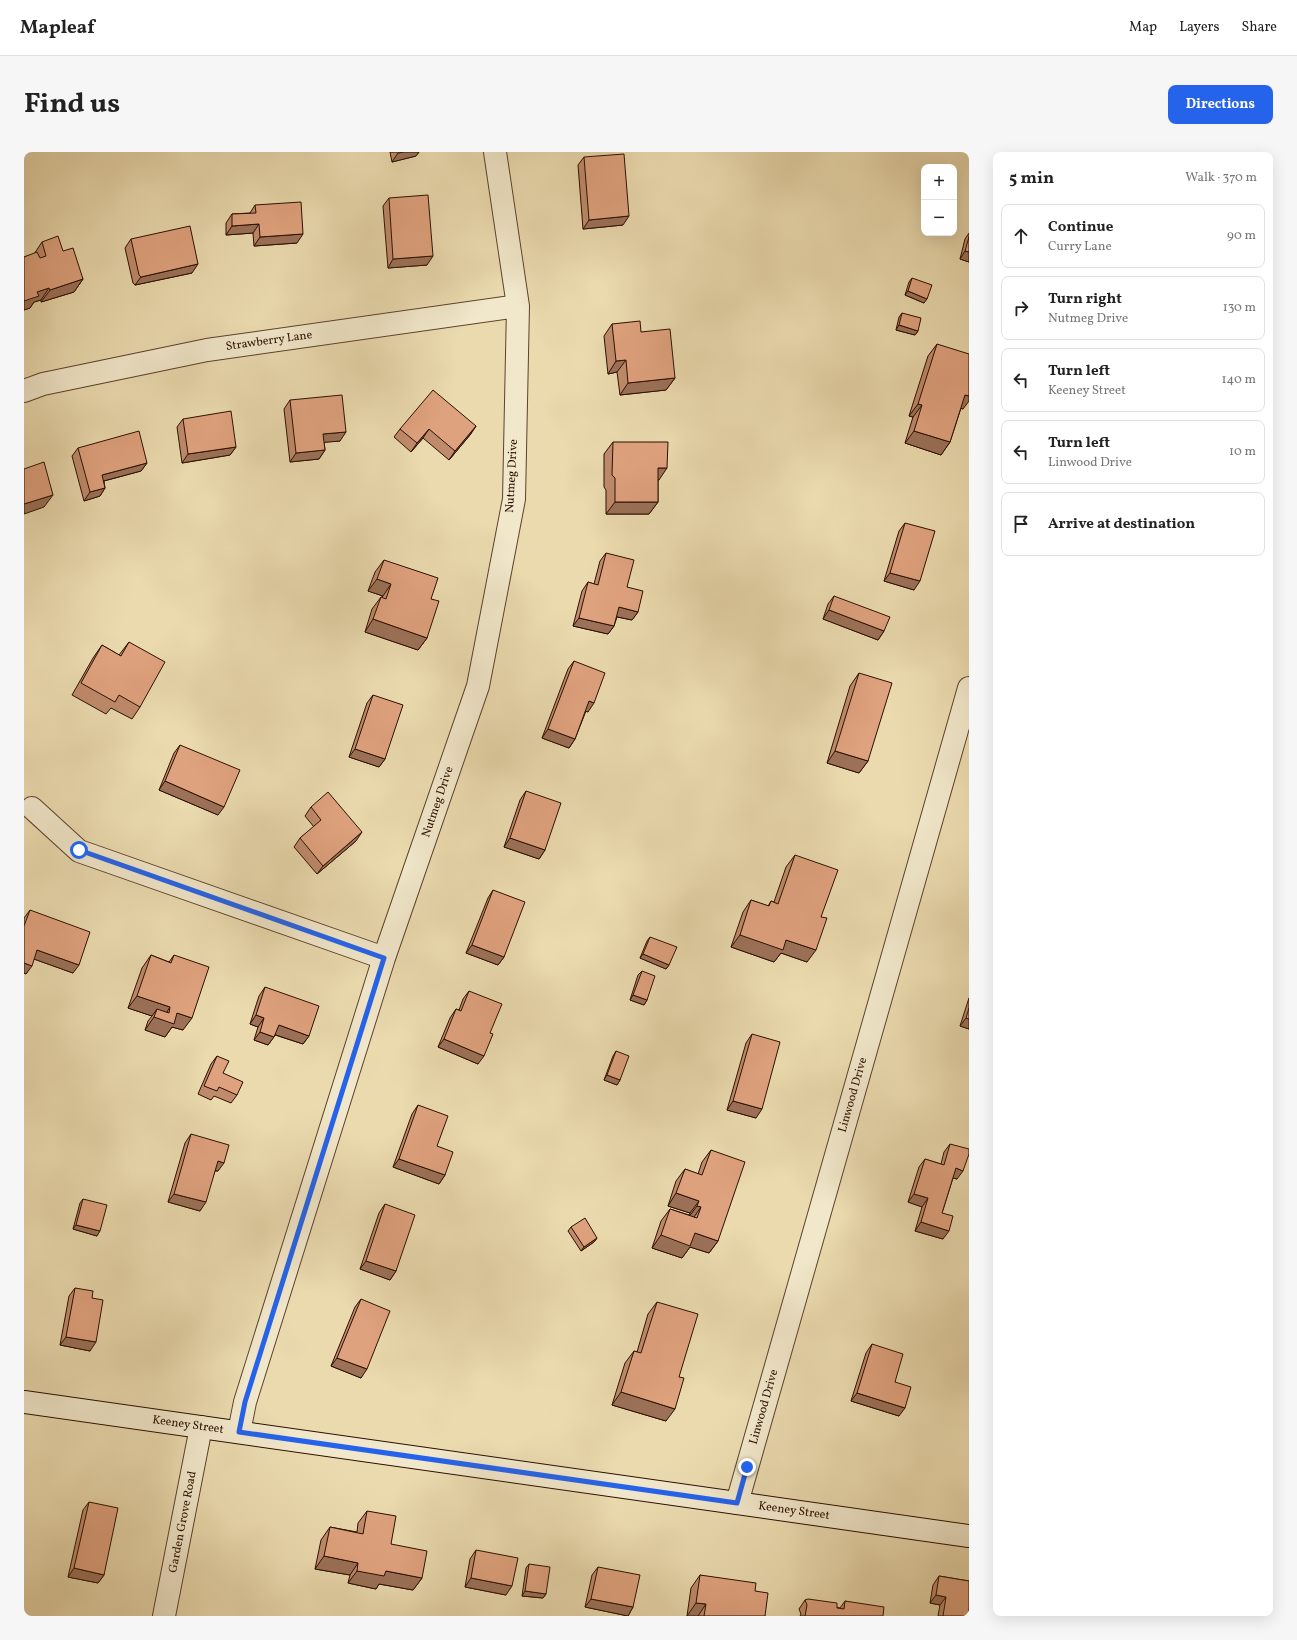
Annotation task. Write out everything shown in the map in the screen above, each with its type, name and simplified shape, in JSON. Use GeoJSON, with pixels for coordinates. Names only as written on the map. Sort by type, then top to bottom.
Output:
{"type":"FeatureCollection","features":[{"type":"Feature","properties":{"kind":"street","name":"Nutmeg Drive"},"geometry":{"type":"LineString","coordinates":[[239,1432],[245,1402],[384,958],[478,686],[514,499],[518,306],[495,152]]}},
{"type":"Feature","properties":{"kind":"street","name":"Strawberry Lane"},"geometry":{"type":"LineString","coordinates":[[24,391],[44,384],[207,350],[518,306]]}},
{"type":"Feature","properties":{"kind":"street","name":"Linwood Drive"},"geometry":{"type":"LineString","coordinates":[[737,1503],[969,688]]}},
{"type":"Feature","properties":{"kind":"street"},"geometry":{"type":"LineString","coordinates":[[32,808],[79,850],[384,958]]}},
{"type":"Feature","properties":{"kind":"street","name":"Keeney Street"},"geometry":{"type":"LineString","coordinates":[[24,1402],[969,1536]]}},
{"type":"Feature","properties":{"kind":"street","name":"Garden Grove Road"},"geometry":{"type":"LineString","coordinates":[[164,1616],[201,1427]]}},
{"type":"Feature","properties":{"kind":"building"},"geometry":{"type":"Polygon","coordinates":[[[624,154],[629,216],[589,220],[584,157],[624,154]]]}},
{"type":"Feature","properties":{"kind":"building"},"geometry":{"type":"Polygon","coordinates":[[[428,195],[433,256],[393,259],[389,198],[428,195]]]}},
{"type":"Feature","properties":{"kind":"building"},"geometry":{"type":"Polygon","coordinates":[[[301,202],[303,234],[260,237],[259,224],[232,226],[232,214],[256,213],[255,205],[301,202]]]}},
{"type":"Feature","properties":{"kind":"building"},"geometry":{"type":"Polygon","coordinates":[[[190,226],[198,264],[141,277],[139,275],[131,239],[190,226]]]}},
{"type":"Feature","properties":{"kind":"building"},"geometry":{"type":"Polygon","coordinates":[[[58,236],[63,251],[73,248],[83,279],[50,290],[49,288],[37,292],[39,296],[24,301],[24,257],[37,252],[40,258],[46,256],[42,242],[58,236]]]}},
{"type":"Feature","properties":{"kind":"building"},"geometry":{"type":"Polygon","coordinates":[[[969,237],[969,252],[965,251],[969,237]]]}},
{"type":"Feature","properties":{"kind":"building"},"geometry":{"type":"Polygon","coordinates":[[[912,278],[932,285],[927,299],[908,291],[912,278]]]}},
{"type":"Feature","properties":{"kind":"building"},"geometry":{"type":"Polygon","coordinates":[[[902,313],[921,318],[918,331],[899,325],[902,313]]]}},
{"type":"Feature","properties":{"kind":"building"},"geometry":{"type":"Polygon","coordinates":[[[640,321],[641,332],[670,329],[675,378],[628,383],[626,360],[616,361],[612,324],[640,321]]]}},
{"type":"Feature","properties":{"kind":"building"},"geometry":{"type":"Polygon","coordinates":[[[937,344],[969,354],[969,396],[965,395],[950,442],[914,431],[922,405],[918,404],[937,344]]]}},
{"type":"Feature","properties":{"kind":"building"},"geometry":{"type":"Polygon","coordinates":[[[433,390],[476,426],[455,451],[429,429],[417,443],[400,429],[433,390]]]}},
{"type":"Feature","properties":{"kind":"building"},"geometry":{"type":"Polygon","coordinates":[[[342,395],[346,432],[323,434],[325,450],[296,453],[290,400],[342,395]]]}},
{"type":"Feature","properties":{"kind":"building"},"geometry":{"type":"Polygon","coordinates":[[[231,411],[236,447],[188,454],[183,419],[231,411]]]}},
{"type":"Feature","properties":{"kind":"building"},"geometry":{"type":"Polygon","coordinates":[[[139,431],[147,463],[102,475],[105,488],[90,492],[78,448],[139,431]]]}},
{"type":"Feature","properties":{"kind":"building"},"geometry":{"type":"Polygon","coordinates":[[[613,442],[668,442],[667,468],[658,468],[658,502],[615,502],[615,478],[612,475],[613,442]]]}},
{"type":"Feature","properties":{"kind":"building"},"geometry":{"type":"Polygon","coordinates":[[[44,462],[53,495],[24,504],[24,469],[44,462]]]}},
{"type":"Feature","properties":{"kind":"building"},"geometry":{"type":"Polygon","coordinates":[[[905,523],[935,531],[920,581],[890,573],[905,523]]]}},
{"type":"Feature","properties":{"kind":"building"},"geometry":{"type":"Polygon","coordinates":[[[606,553],[634,560],[627,587],[643,591],[638,612],[619,607],[614,626],[579,618],[588,582],[598,585],[606,553]]]}},
{"type":"Feature","properties":{"kind":"building"},"geometry":{"type":"Polygon","coordinates":[[[384,560],[438,578],[431,599],[439,601],[427,638],[373,619],[381,597],[386,599],[391,584],[377,579],[384,560]]]}},
{"type":"Feature","properties":{"kind":"building"},"geometry":{"type":"Polygon","coordinates":[[[834,596],[890,617],[884,631],[829,610],[834,596]]]}},
{"type":"Feature","properties":{"kind":"building"},"geometry":{"type":"Polygon","coordinates":[[[129,642],[165,662],[140,707],[119,695],[115,702],[81,683],[102,645],[121,656],[129,642]]]}},
{"type":"Feature","properties":{"kind":"building"},"geometry":{"type":"Polygon","coordinates":[[[574,661],[605,673],[594,703],[589,701],[575,739],[548,729],[574,661]]]}},
{"type":"Feature","properties":{"kind":"building"},"geometry":{"type":"Polygon","coordinates":[[[859,673],[892,683],[868,761],[835,751],[859,673]]]}},
{"type":"Feature","properties":{"kind":"building"},"geometry":{"type":"Polygon","coordinates":[[[373,695],[403,705],[385,759],[355,749],[373,695]]]}},
{"type":"Feature","properties":{"kind":"building"},"geometry":{"type":"Polygon","coordinates":[[[180,745],[240,770],[224,807],[165,781],[180,745]]]}},
{"type":"Feature","properties":{"kind":"building"},"geometry":{"type":"Polygon","coordinates":[[[526,791],[561,803],[545,850],[510,838],[526,791]]]}},
{"type":"Feature","properties":{"kind":"building"},"geometry":{"type":"Polygon","coordinates":[[[328,792],[362,832],[323,866],[300,838],[321,820],[311,807],[328,792]]]}},
{"type":"Feature","properties":{"kind":"building"},"geometry":{"type":"Polygon","coordinates":[[[795,855],[838,870],[821,917],[827,918],[816,950],[786,940],[783,950],[740,935],[751,900],[769,906],[771,901],[778,904],[795,855]]]}},
{"type":"Feature","properties":{"kind":"building"},"geometry":{"type":"Polygon","coordinates":[[[493,890],[525,902],[504,957],[472,945],[493,890]]]}},
{"type":"Feature","properties":{"kind":"building"},"geometry":{"type":"Polygon","coordinates":[[[30,910],[90,932],[79,965],[37,950],[32,966],[24,963],[24,926],[30,910]]]}},
{"type":"Feature","properties":{"kind":"building"},"geometry":{"type":"Polygon","coordinates":[[[650,937],[677,947],[669,965],[643,954],[650,937]]]}},
{"type":"Feature","properties":{"kind":"building"},"geometry":{"type":"Polygon","coordinates":[[[151,955],[171,963],[174,955],[209,967],[192,1018],[177,1013],[174,1024],[154,1017],[157,1009],[169,1013],[170,1007],[137,996],[151,955]]]}},
{"type":"Feature","properties":{"kind":"building"},"geometry":{"type":"Polygon","coordinates":[[[642,971],[655,976],[647,1000],[633,995],[642,971]]]}},
{"type":"Feature","properties":{"kind":"building"},"geometry":{"type":"Polygon","coordinates":[[[265,987],[319,1006],[309,1036],[279,1025],[274,1037],[260,1032],[264,1018],[256,1015],[265,987]]]}},
{"type":"Feature","properties":{"kind":"building"},"geometry":{"type":"Polygon","coordinates":[[[469,991],[502,1004],[490,1033],[493,1034],[484,1056],[444,1039],[456,1009],[461,1011],[469,991]]]}},
{"type":"Feature","properties":{"kind":"building"},"geometry":{"type":"Polygon","coordinates":[[[969,1008],[969,1019],[966,1018],[969,1008]]]}},
{"type":"Feature","properties":{"kind":"building"},"geometry":{"type":"Polygon","coordinates":[[[752,1034],[780,1042],[762,1109],[733,1101],[752,1034]]]}},
{"type":"Feature","properties":{"kind":"building"},"geometry":{"type":"Polygon","coordinates":[[[616,1051],[629,1056],[620,1080],[607,1075],[616,1051]]]}},
{"type":"Feature","properties":{"kind":"building"},"geometry":{"type":"Polygon","coordinates":[[[217,1056],[229,1061],[223,1073],[243,1082],[237,1095],[219,1087],[217,1091],[204,1086],[217,1056]]]}},
{"type":"Feature","properties":{"kind":"building"},"geometry":{"type":"Polygon","coordinates":[[[418,1105],[448,1116],[437,1146],[453,1152],[445,1175],[399,1159],[418,1105]]]}},
{"type":"Feature","properties":{"kind":"building"},"geometry":{"type":"Polygon","coordinates":[[[191,1134],[229,1145],[224,1163],[218,1161],[206,1202],[174,1194],[191,1134]]]}},
{"type":"Feature","properties":{"kind":"building"},"geometry":{"type":"Polygon","coordinates":[[[950,1144],[969,1149],[969,1154],[963,1171],[956,1168],[942,1213],[953,1216],[949,1231],[921,1222],[928,1198],[914,1194],[925,1159],[944,1165],[950,1144]]]}},
{"type":"Feature","properties":{"kind":"building"},"geometry":{"type":"Polygon","coordinates":[[[711,1150],[745,1162],[718,1241],[695,1233],[690,1246],[661,1235],[670,1209],[697,1218],[701,1207],[697,1206],[699,1201],[676,1193],[685,1169],[702,1175],[711,1150]]]}},
{"type":"Feature","properties":{"kind":"building"},"geometry":{"type":"Polygon","coordinates":[[[83,1199],[107,1205],[100,1231],[76,1225],[83,1199]]]}},
{"type":"Feature","properties":{"kind":"building"},"geometry":{"type":"Polygon","coordinates":[[[385,1204],[415,1215],[396,1271],[366,1261],[385,1204]]]}},
{"type":"Feature","properties":{"kind":"building"},"geometry":{"type":"Polygon","coordinates":[[[585,1218],[597,1238],[584,1247],[571,1227],[585,1218]]]}},
{"type":"Feature","properties":{"kind":"building"},"geometry":{"type":"Polygon","coordinates":[[[75,1288],[93,1291],[92,1298],[103,1300],[96,1342],[66,1337],[75,1288]]]}},
{"type":"Feature","properties":{"kind":"building"},"geometry":{"type":"Polygon","coordinates":[[[361,1299],[390,1311],[367,1369],[337,1358],[361,1299]]]}},
{"type":"Feature","properties":{"kind":"building"},"geometry":{"type":"Polygon","coordinates":[[[657,1302],[698,1314],[679,1377],[684,1378],[675,1409],[621,1392],[634,1351],[641,1353],[657,1302]]]}},
{"type":"Feature","properties":{"kind":"building"},"geometry":{"type":"Polygon","coordinates":[[[872,1344],[903,1354],[895,1382],[911,1387],[905,1408],[857,1393],[872,1344]]]}},
{"type":"Feature","properties":{"kind":"building"},"geometry":{"type":"Polygon","coordinates":[[[89,1502],[118,1508],[104,1575],[74,1568],[89,1502]]]}},
{"type":"Feature","properties":{"kind":"building"},"geometry":{"type":"Polygon","coordinates":[[[367,1511],[396,1516],[391,1544],[427,1551],[422,1578],[386,1571],[384,1576],[357,1571],[358,1563],[324,1556],[330,1527],[363,1534],[367,1511]]]}},
{"type":"Feature","properties":{"kind":"building"},"geometry":{"type":"Polygon","coordinates":[[[476,1550],[518,1558],[512,1586],[471,1578],[476,1550]]]}},
{"type":"Feature","properties":{"kind":"building"},"geometry":{"type":"Polygon","coordinates":[[[529,1564],[550,1567],[546,1594],[525,1591],[529,1564]]]}},
{"type":"Feature","properties":{"kind":"building"},"geometry":{"type":"Polygon","coordinates":[[[598,1567],[640,1575],[633,1607],[591,1599],[598,1567]]]}},
{"type":"Feature","properties":{"kind":"building"},"geometry":{"type":"Polygon","coordinates":[[[700,1575],[756,1583],[755,1591],[768,1593],[765,1616],[704,1616],[706,1604],[696,1603],[700,1575]]]}},
{"type":"Feature","properties":{"kind":"building"},"geometry":{"type":"Polygon","coordinates":[[[939,1576],[969,1581],[968,1616],[943,1616],[946,1597],[936,1595],[939,1576]]]}},
{"type":"Feature","properties":{"kind":"building"},"geometry":{"type":"Polygon","coordinates":[[[808,1599],[837,1603],[837,1608],[844,1609],[845,1601],[884,1607],[883,1616],[805,1616],[807,1605],[805,1600],[808,1599]]]}},
{"type":"Feature","properties":{"kind":"route"},"geometry":{"type":"LineString","coordinates":[[79,850],[384,958],[245,1402],[239,1432],[737,1503],[747,1467]]}}]}
